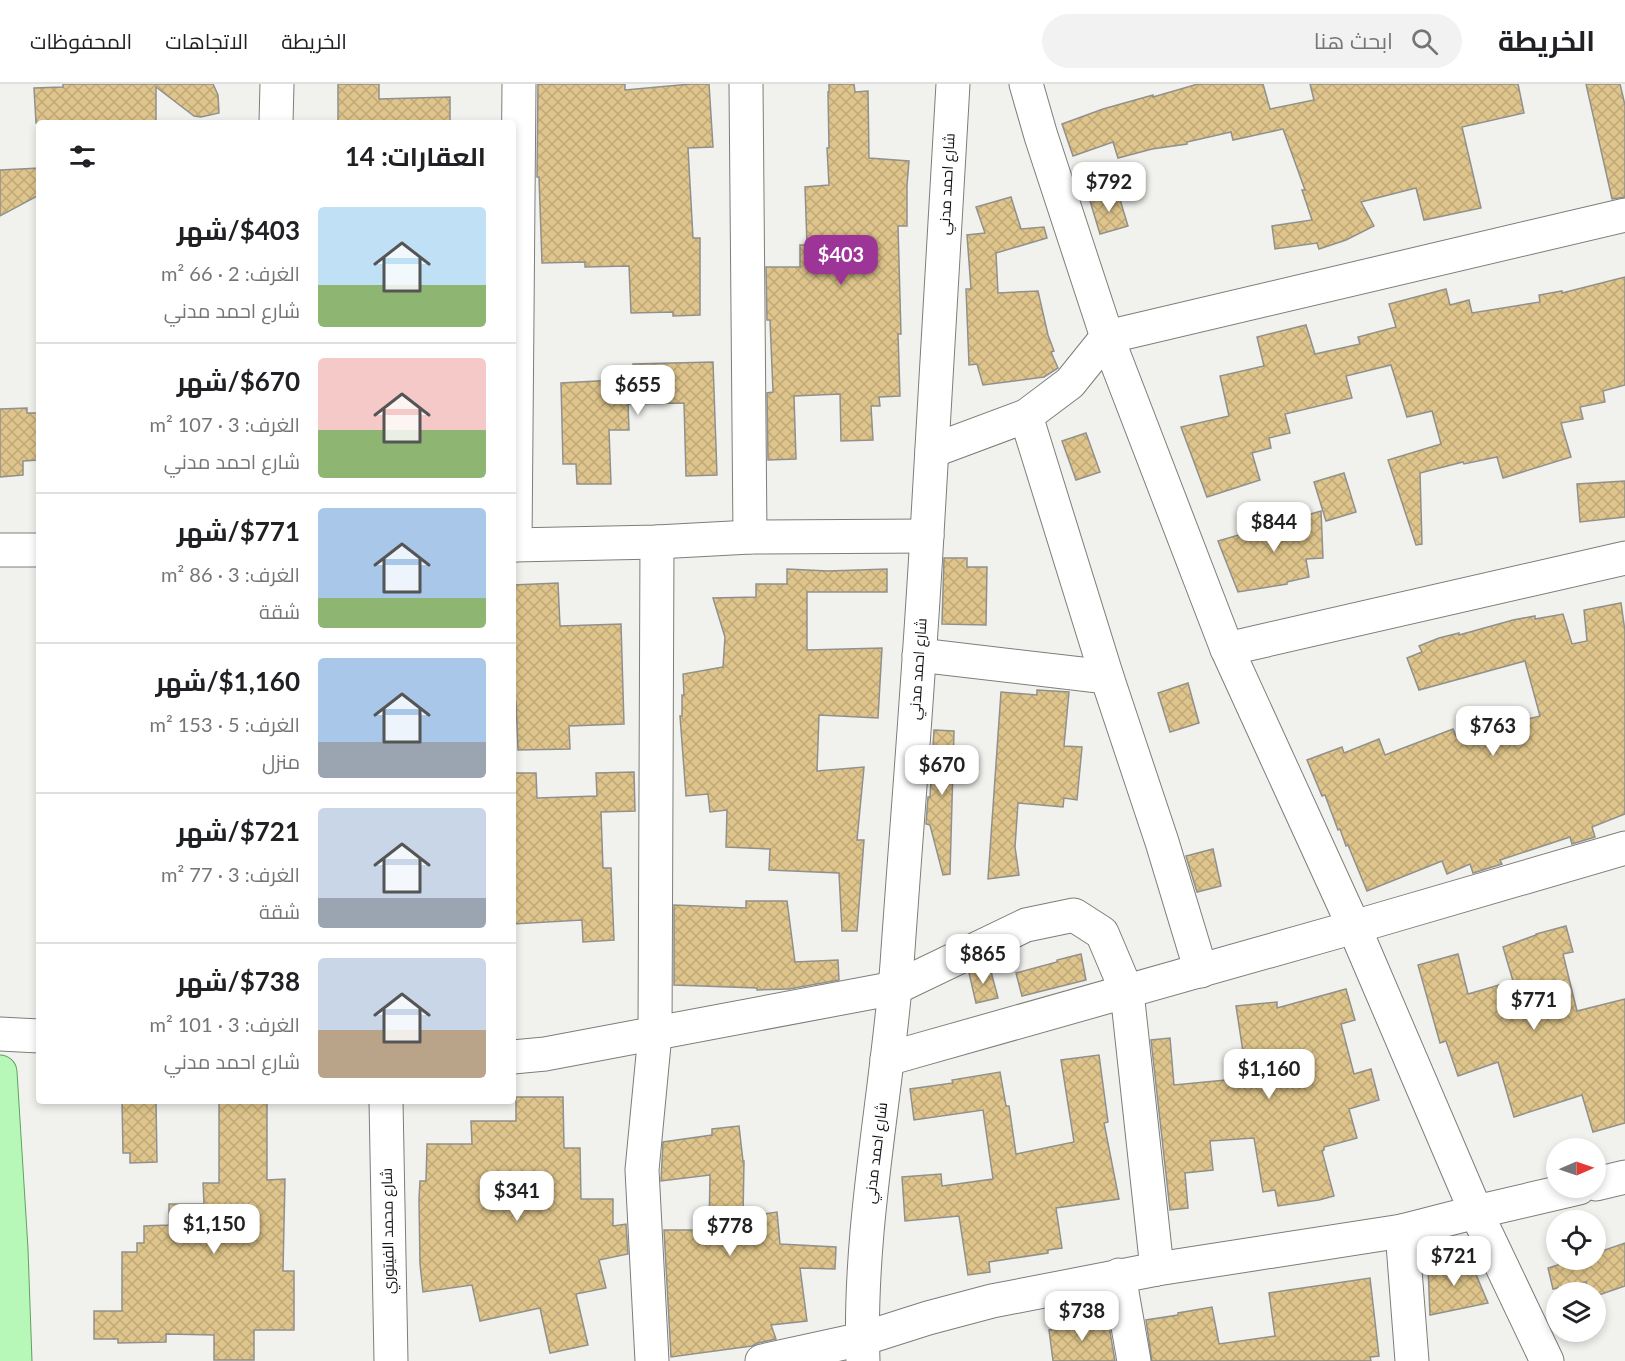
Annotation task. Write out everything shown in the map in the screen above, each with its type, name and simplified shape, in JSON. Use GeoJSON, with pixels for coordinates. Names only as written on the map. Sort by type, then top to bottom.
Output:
{"type":"FeatureCollection","features":[{"type":"Feature","properties":{"kind":"main road"},"geometry":{"type":"LineString","coordinates":[[0,1072],[15,1361]]}},
{"type":"Feature","properties":{"kind":"street"},"geometry":{"type":"LineString","coordinates":[[276,120],[277,84]]}},
{"type":"Feature","properties":{"kind":"street"},"geometry":{"type":"LineString","coordinates":[[516,361],[519,84]]}},
{"type":"Feature","properties":{"kind":"street"},"geometry":{"type":"LineString","coordinates":[[746,84],[750,537]]}},
{"type":"Feature","properties":{"kind":"street","name":"شارع احمد مدني"},"geometry":{"type":"LineString","coordinates":[[863,1350],[863,1281],[869,1206],[895,987],[919,655],[953,84]]}},
{"type":"Feature","properties":{"kind":"street"},"geometry":{"type":"LineString","coordinates":[[1026,84],[1107,337],[1227,649],[1354,927],[1476,1212],[1547,1361]]}},
{"type":"Feature","properties":{"kind":"street"},"geometry":{"type":"LineString","coordinates":[[932,451],[1026,416],[1070,383],[1107,337],[1625,215]]}},
{"type":"Feature","properties":{"kind":"street"},"geometry":{"type":"LineString","coordinates":[[1026,416],[1201,971]]}},
{"type":"Feature","properties":{"kind":"street"},"geometry":{"type":"LineString","coordinates":[[516,545],[657,542],[750,537],[927,536]]}},
{"type":"Feature","properties":{"kind":"street"},"geometry":{"type":"LineString","coordinates":[[652,1361],[642,1170],[655,1034],[657,542]]}},
{"type":"Feature","properties":{"kind":"street"},"geometry":{"type":"LineString","coordinates":[[0,550],[36,549]]}},
{"type":"Feature","properties":{"kind":"street"},"geometry":{"type":"LineString","coordinates":[[1227,649],[1625,558]]}},
{"type":"Feature","properties":{"kind":"street"},"geometry":{"type":"LineString","coordinates":[[919,655],[1107,677]]}},
{"type":"Feature","properties":{"kind":"street"},"geometry":{"type":"LineString","coordinates":[[888,1059],[1625,848]]}},
{"type":"Feature","properties":{"kind":"street"},"geometry":{"type":"LineString","coordinates":[[516,1057],[544,1054],[655,1034],[895,987],[1026,925],[1074,915],[1102,933],[1127,992],[1157,1269]]}},
{"type":"Feature","properties":{"kind":"street"},"geometry":{"type":"LineString","coordinates":[[0,1034],[36,1035]]}},
{"type":"Feature","properties":{"kind":"street","name":"شارع محمد الفيتوري"},"geometry":{"type":"LineString","coordinates":[[386,1104],[391,1361]]}},
{"type":"Feature","properties":{"kind":"street"},"geometry":{"type":"LineString","coordinates":[[1606,1182],[1625,1177]]}},
{"type":"Feature","properties":{"kind":"street"},"geometry":{"type":"LineString","coordinates":[[762,1361],[863,1350],[928,1318],[992,1301],[1119,1275],[1402,1231],[1546,1196]]}},
{"type":"Feature","properties":{"kind":"street"},"geometry":{"type":"LineString","coordinates":[[1402,1231],[1412,1361]]}},
{"type":"Feature","properties":{"kind":"street"},"geometry":{"type":"LineString","coordinates":[[1119,1275],[1134,1361]]}},
{"type":"Feature","properties":{"kind":"building"},"geometry":{"type":"Polygon","coordinates":[[[63,84],[213,84],[218,95],[219,113],[201,117],[194,116],[156,87],[156,120],[36,120],[36,123],[34,88],[63,87],[63,84]]]}},
{"type":"Feature","properties":{"kind":"building"},"geometry":{"type":"Polygon","coordinates":[[[338,84],[379,84],[379,99],[450,97],[450,120],[338,120],[338,84]]]}},
{"type":"Feature","properties":{"kind":"building"},"geometry":{"type":"Polygon","coordinates":[[[538,84],[625,84],[625,90],[709,84],[713,147],[688,148],[693,238],[700,238],[700,315],[673,316],[673,312],[631,313],[629,266],[585,267],[585,262],[542,263],[539,177],[537,177],[538,84]]]}},
{"type":"Feature","properties":{"kind":"building"},"geometry":{"type":"Polygon","coordinates":[[[829,84],[854,84],[855,92],[868,91],[869,158],[909,161],[907,226],[898,226],[900,396],[879,397],[880,406],[871,406],[873,440],[841,441],[840,394],[794,396],[796,459],[768,460],[767,393],[773,392],[770,320],[767,320],[766,267],[800,267],[800,245],[807,245],[805,187],[829,185],[827,148],[829,148],[829,84]]]}},
{"type":"Feature","properties":{"kind":"building"},"geometry":{"type":"Polygon","coordinates":[[[1198,84],[1263,84],[1270,109],[1314,100],[1310,84],[1518,84],[1524,113],[1462,127],[1481,208],[1424,220],[1416,188],[1361,202],[1374,226],[1346,240],[1319,249],[1317,243],[1275,249],[1272,226],[1312,220],[1302,190],[1305,190],[1283,129],[1233,140],[1231,132],[1187,142],[1187,144],[1152,149],[1118,158],[1113,142],[1073,156],[1062,124],[1103,109],[1198,84]]]}},
{"type":"Feature","properties":{"kind":"building"},"geometry":{"type":"Polygon","coordinates":[[[1586,84],[1620,84],[1625,105],[1625,197],[1612,199],[1586,84]]]}},
{"type":"Feature","properties":{"kind":"building"},"geometry":{"type":"Polygon","coordinates":[[[36,168],[36,197],[0,216],[0,170],[36,168]]]}},
{"type":"Feature","properties":{"kind":"building"},"geometry":{"type":"Polygon","coordinates":[[[1118,193],[1128,226],[1100,234],[1090,201],[1118,193]]]}},
{"type":"Feature","properties":{"kind":"building"},"geometry":{"type":"Polygon","coordinates":[[[1011,197],[1021,229],[1044,227],[1047,238],[996,253],[998,293],[1038,291],[1054,351],[1051,352],[1058,368],[1044,377],[983,385],[977,364],[969,365],[966,289],[971,289],[967,235],[985,233],[976,207],[1011,197]]]}},
{"type":"Feature","properties":{"kind":"building"},"geometry":{"type":"Polygon","coordinates":[[[1625,277],[1625,385],[1603,391],[1605,402],[1580,407],[1583,419],[1561,423],[1571,457],[1503,478],[1497,457],[1464,464],[1463,462],[1420,473],[1422,544],[1416,545],[1388,460],[1441,444],[1432,411],[1407,417],[1391,365],[1346,376],[1352,398],[1285,414],[1290,433],[1269,438],[1271,448],[1252,453],[1260,480],[1207,497],[1181,427],[1229,416],[1220,376],[1264,366],[1257,337],[1306,325],[1315,354],[1360,344],[1358,337],[1396,327],[1389,304],[1446,289],[1450,305],[1469,300],[1472,313],[1540,302],[1539,295],[1562,291],[1562,293],[1625,277]]]}},
{"type":"Feature","properties":{"kind":"building"},"geometry":{"type":"Polygon","coordinates":[[[713,362],[717,475],[686,476],[684,403],[628,404],[629,430],[609,430],[611,484],[577,484],[576,464],[563,464],[561,383],[633,379],[633,364],[713,362]]]}},
{"type":"Feature","properties":{"kind":"building"},"geometry":{"type":"Polygon","coordinates":[[[27,408],[27,413],[36,413],[36,460],[23,461],[23,475],[0,477],[0,409],[27,408]]]}},
{"type":"Feature","properties":{"kind":"building"},"geometry":{"type":"Polygon","coordinates":[[[1086,433],[1100,472],[1076,480],[1062,441],[1086,433]]]}},
{"type":"Feature","properties":{"kind":"building"},"geometry":{"type":"Polygon","coordinates":[[[1344,473],[1356,512],[1326,521],[1314,482],[1344,473]]]}},
{"type":"Feature","properties":{"kind":"building"},"geometry":{"type":"Polygon","coordinates":[[[1625,481],[1625,517],[1580,522],[1577,484],[1625,481]]]}},
{"type":"Feature","properties":{"kind":"building"},"geometry":{"type":"Polygon","coordinates":[[[1321,511],[1323,558],[1306,559],[1309,577],[1287,582],[1287,584],[1238,592],[1218,541],[1321,511]]]}},
{"type":"Feature","properties":{"kind":"building"},"geometry":{"type":"Polygon","coordinates":[[[944,558],[967,558],[967,567],[987,567],[986,625],[942,624],[944,558]]]}},
{"type":"Feature","properties":{"kind":"building"},"geometry":{"type":"Polygon","coordinates":[[[787,569],[828,571],[887,569],[887,592],[807,592],[807,650],[882,648],[878,718],[819,715],[817,771],[864,767],[857,840],[864,840],[857,931],[842,931],[839,873],[769,870],[770,849],[726,847],[727,810],[710,812],[708,794],[686,796],[680,716],[682,716],[682,695],[684,695],[683,674],[723,667],[725,637],[713,598],[756,597],[756,584],[787,584],[787,569]]]}},
{"type":"Feature","properties":{"kind":"building"},"geometry":{"type":"Polygon","coordinates":[[[558,583],[560,626],[621,624],[624,724],[569,726],[570,749],[518,750],[516,585],[558,583]]]}},
{"type":"Feature","properties":{"kind":"building"},"geometry":{"type":"Polygon","coordinates":[[[1621,603],[1625,631],[1625,814],[1592,827],[1595,837],[1572,844],[1570,837],[1500,860],[1502,864],[1473,873],[1470,864],[1447,874],[1442,861],[1367,891],[1348,845],[1346,846],[1340,829],[1338,830],[1325,795],[1322,796],[1307,760],[1342,747],[1344,753],[1379,739],[1385,755],[1453,729],[1456,736],[1463,735],[1540,716],[1525,661],[1419,690],[1407,658],[1422,652],[1419,646],[1439,638],[1535,616],[1535,619],[1563,614],[1572,644],[1587,641],[1584,610],[1621,603]]]}},
{"type":"Feature","properties":{"kind":"building"},"geometry":{"type":"Polygon","coordinates":[[[1188,683],[1199,723],[1170,732],[1158,693],[1188,683]]]}},
{"type":"Feature","properties":{"kind":"building"},"geometry":{"type":"Polygon","coordinates":[[[1037,690],[1069,692],[1064,746],[1082,747],[1077,800],[1064,798],[1063,807],[1018,803],[1015,847],[1019,875],[988,879],[1001,692],[1037,695],[1037,690]]]}},
{"type":"Feature","properties":{"kind":"building"},"geometry":{"type":"Polygon","coordinates":[[[934,730],[954,731],[950,874],[943,875],[930,825],[926,824],[934,730]]]}},
{"type":"Feature","properties":{"kind":"building"},"geometry":{"type":"Polygon","coordinates":[[[634,772],[635,811],[601,812],[603,868],[611,868],[614,940],[583,942],[582,920],[516,924],[516,773],[536,773],[537,798],[597,796],[596,773],[634,772]]]}},
{"type":"Feature","properties":{"kind":"building"},"geometry":{"type":"Polygon","coordinates":[[[1213,849],[1221,886],[1197,892],[1186,856],[1213,849]]]}},
{"type":"Feature","properties":{"kind":"building"},"geometry":{"type":"Polygon","coordinates":[[[746,901],[787,901],[795,962],[838,960],[839,980],[789,989],[757,990],[757,988],[674,985],[674,905],[746,908],[746,901]]]}},
{"type":"Feature","properties":{"kind":"building"},"geometry":{"type":"Polygon","coordinates":[[[1566,926],[1573,952],[1563,954],[1577,1011],[1625,999],[1625,1123],[1593,1132],[1582,1095],[1514,1117],[1498,1062],[1458,1076],[1446,1041],[1440,1043],[1418,965],[1458,954],[1468,994],[1513,981],[1503,947],[1536,934],[1566,926]]]}},
{"type":"Feature","properties":{"kind":"building"},"geometry":{"type":"Polygon","coordinates":[[[1081,954],[1086,980],[1022,996],[1016,973],[1081,954]]]}},
{"type":"Feature","properties":{"kind":"building"},"geometry":{"type":"Polygon","coordinates":[[[989,964],[998,998],[976,1003],[969,973],[989,964]]]}},
{"type":"Feature","properties":{"kind":"building"},"geometry":{"type":"Polygon","coordinates":[[[1346,989],[1355,1020],[1341,1024],[1354,1074],[1371,1069],[1379,1100],[1349,1109],[1357,1138],[1324,1147],[1322,1151],[1334,1196],[1278,1206],[1275,1190],[1263,1192],[1254,1138],[1210,1141],[1213,1170],[1185,1173],[1188,1208],[1170,1210],[1151,1040],[1170,1038],[1174,1085],[1247,1078],[1236,1006],[1277,1002],[1277,1008],[1346,989]]]}},
{"type":"Feature","properties":{"kind":"building"},"geometry":{"type":"Polygon","coordinates":[[[1099,1055],[1108,1122],[1104,1123],[1119,1199],[1056,1208],[1062,1248],[1048,1250],[1048,1253],[989,1262],[990,1272],[968,1275],[959,1216],[905,1221],[902,1177],[941,1174],[942,1186],[993,1179],[983,1110],[914,1120],[910,1089],[953,1083],[952,1080],[1000,1072],[1006,1106],[1009,1106],[1016,1154],[1074,1142],[1061,1060],[1099,1055]]]}},
{"type":"Feature","properties":{"kind":"building"},"geometry":{"type":"Polygon","coordinates":[[[516,1097],[563,1097],[564,1148],[580,1148],[581,1199],[613,1199],[613,1226],[626,1224],[628,1254],[599,1260],[606,1288],[576,1294],[588,1345],[550,1353],[540,1308],[480,1321],[472,1285],[423,1292],[419,1199],[420,1181],[426,1181],[427,1144],[472,1144],[471,1121],[516,1121],[516,1097]]]}},
{"type":"Feature","properties":{"kind":"building"},"geometry":{"type":"Polygon","coordinates":[[[122,1104],[156,1104],[157,1162],[130,1163],[130,1153],[123,1153],[122,1104]]]}},
{"type":"Feature","properties":{"kind":"building"},"geometry":{"type":"Polygon","coordinates":[[[219,1104],[267,1104],[267,1180],[285,1179],[283,1271],[294,1271],[294,1330],[254,1330],[254,1360],[214,1360],[214,1335],[166,1334],[166,1342],[118,1343],[118,1339],[94,1339],[94,1311],[122,1311],[122,1252],[137,1252],[137,1243],[144,1243],[144,1226],[169,1225],[169,1204],[204,1204],[203,1183],[219,1183],[219,1104]]]}},
{"type":"Feature","properties":{"kind":"building"},"geometry":{"type":"Polygon","coordinates":[[[739,1126],[744,1161],[743,1217],[777,1212],[780,1244],[836,1247],[835,1269],[800,1268],[807,1321],[771,1325],[776,1339],[752,1346],[671,1357],[664,1230],[709,1230],[710,1175],[661,1181],[663,1142],[712,1135],[712,1129],[739,1126]]]}},
{"type":"Feature","properties":{"kind":"building"},"geometry":{"type":"Polygon","coordinates":[[[1625,1243],[1625,1286],[1606,1293],[1606,1282],[1551,1282],[1548,1270],[1606,1270],[1606,1250],[1625,1243]]]}},
{"type":"Feature","properties":{"kind":"building"},"geometry":{"type":"Polygon","coordinates":[[[1469,1258],[1488,1303],[1430,1315],[1428,1267],[1469,1258]]]}},
{"type":"Feature","properties":{"kind":"building"},"geometry":{"type":"Polygon","coordinates":[[[1370,1278],[1379,1356],[1370,1357],[1371,1361],[1152,1361],[1146,1320],[1212,1307],[1219,1344],[1275,1336],[1269,1293],[1370,1278]]]}},
{"type":"Feature","properties":{"kind":"building"},"geometry":{"type":"Polygon","coordinates":[[[1086,1317],[1087,1325],[1106,1323],[1109,1326],[1115,1361],[1053,1361],[1049,1330],[1063,1328],[1063,1320],[1086,1317]]]}}]}
